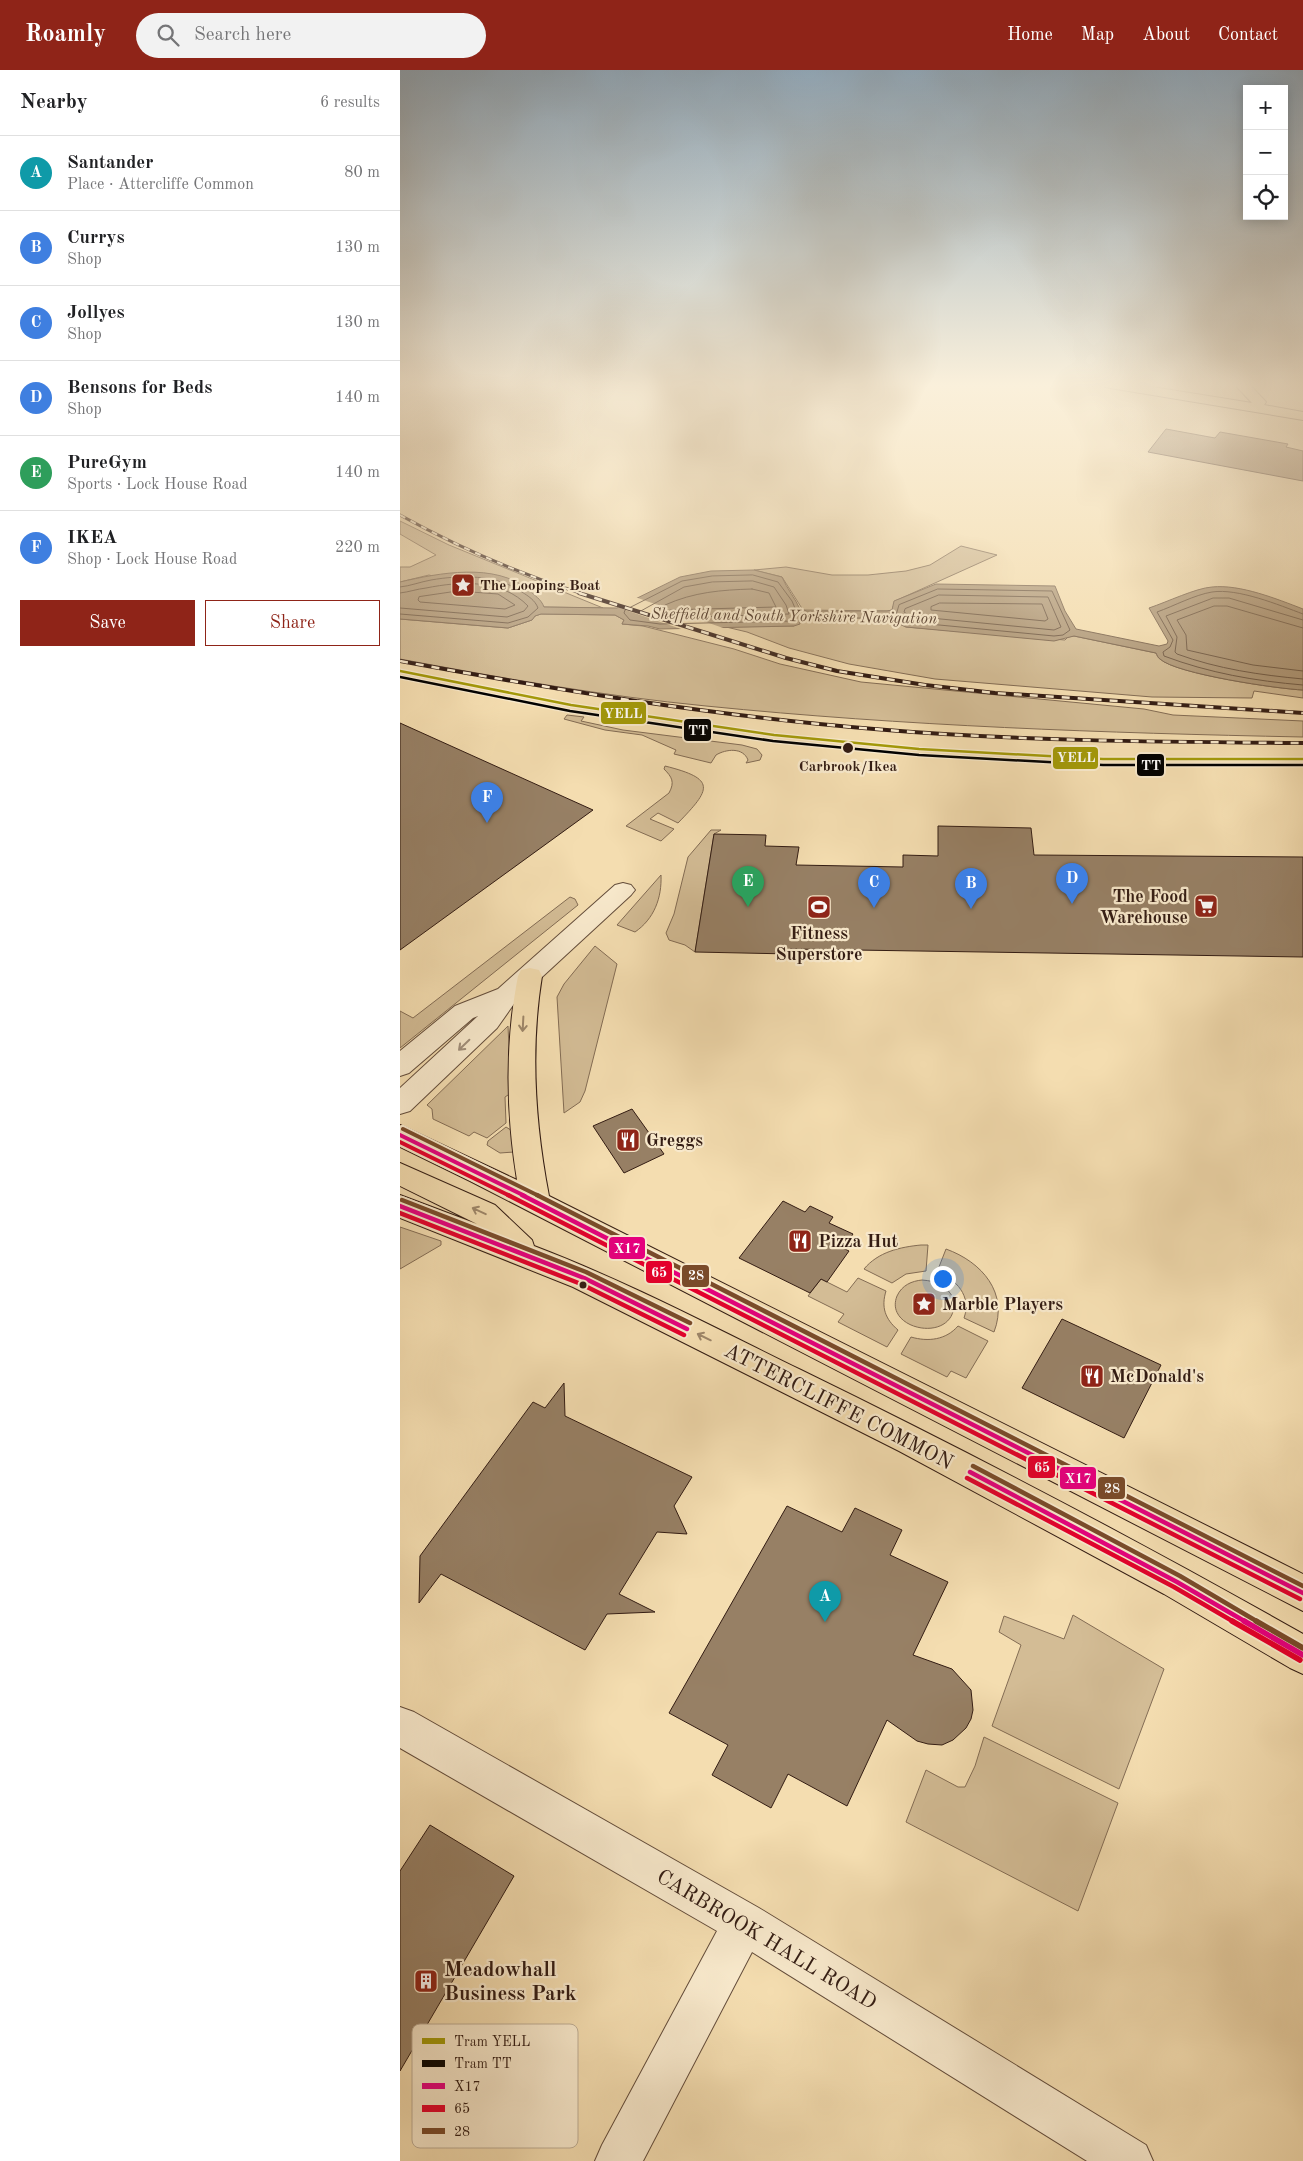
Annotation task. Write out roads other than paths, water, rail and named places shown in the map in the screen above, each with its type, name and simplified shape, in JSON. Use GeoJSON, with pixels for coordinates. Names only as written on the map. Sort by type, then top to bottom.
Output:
{"type":"FeatureCollection","features":[{"type":"Feature","properties":{"kind":"main road"},"geometry":{"type":"LineString","coordinates":[[530,976],[524,1004],[523,1090],[527,1158],[536,1203]]}},
{"type":"Feature","properties":{"kind":"main road"},"geometry":{"type":"LineString","coordinates":[[408,1144],[480,1173],[1303,1593]]}},
{"type":"Feature","properties":{"kind":"main road","name":"ATTERCLIFFE COMMON"},"geometry":{"type":"LineString","coordinates":[[400,1174],[485,1213],[527,1256]]}},
{"type":"Feature","properties":{"kind":"main road","name":"ATTERCLIFFE COMMON"},"geometry":{"type":"LineString","coordinates":[[400,1206],[584,1278],[911,1440],[1177,1582],[1303,1655]]}},
{"type":"Feature","properties":{"kind":"street"},"geometry":{"type":"LineString","coordinates":[[400,1104],[488,1022],[507,995],[623,890]]}},
{"type":"Feature","properties":{"kind":"street"},"geometry":{"type":"LineString","coordinates":[[400,1066],[464,1012],[507,995]]}},
{"type":"Feature","properties":{"kind":"street","name":"CARBROOK HALL ROAD"},"geometry":{"type":"LineString","coordinates":[[400,1726],[744,1923],[1130,2161]]}},
{"type":"Feature","properties":{"kind":"street"},"geometry":{"type":"LineString","coordinates":[[618,2161],[744,1923]]}},
{"type":"Feature","properties":{"kind":"water","name":"Sheffield and South Yorkshire Navigation"},"geometry":{"type":"Polygon","coordinates":[[[754,570],[782,577],[800,609],[807,611],[892,610],[894,601],[936,584],[1055,586],[1065,611],[1076,629],[1159,646],[1167,644],[1168,641],[1149,608],[1205,588],[1223,587],[1246,590],[1303,609],[1303,690],[1251,684],[1206,675],[1170,665],[1159,659],[1156,653],[1074,636],[1054,641],[906,627],[887,618],[804,618],[799,620],[800,624],[794,626],[660,629],[622,624],[624,620],[615,615],[541,614],[535,616],[532,620],[508,628],[400,619],[400,582],[449,573],[484,573],[515,581],[529,590],[540,600],[544,607],[617,608],[680,577],[711,571],[754,570]]]}},
{"type":"Feature","properties":{"kind":"railway"},"geometry":{"type":"LineString","coordinates":[[400,515],[490,559],[536,578],[583,594]]}},
{"type":"Feature","properties":{"kind":"railway"},"geometry":{"type":"LineString","coordinates":[[579,593],[786,658],[837,671],[925,685],[995,693],[1303,713]]}},
{"type":"Feature","properties":{"kind":"railway"},"geometry":{"type":"LineString","coordinates":[[400,661],[636,701],[814,724],[981,736],[1303,743]]}},
{"type":"Feature","properties":{"kind":"tram line","name":"YELL"},"geometry":{"type":"LineString","coordinates":[[400,671],[571,705],[774,735],[919,749],[1103,759],[1303,759]]}},
{"type":"Feature","properties":{"kind":"tram line","name":"TT"},"geometry":{"type":"LineString","coordinates":[[400,677],[570,711],[773,741],[919,755],[1103,765],[1303,765]]}},
{"type":"Feature","properties":{"kind":"place","name":"The Looping Boat"},"geometry":{"type":"Point","coordinates":[463,585]}},
{"type":"Feature","properties":{"kind":"place","name":"Carbrook/Ikea"},"geometry":{"type":"Point","coordinates":[848,748]}},
{"type":"Feature","properties":{"kind":"place","name":"IKEA"},"geometry":{"type":"Point","coordinates":[487,823]}},
{"type":"Feature","properties":{"kind":"place","name":"Bensons for Beds"},"geometry":{"type":"Point","coordinates":[1072,904]}},
{"type":"Feature","properties":{"kind":"place","name":"The Food Warehouse"},"geometry":{"type":"Point","coordinates":[1206,906]}},
{"type":"Feature","properties":{"kind":"place","name":"PureGym"},"geometry":{"type":"Point","coordinates":[748,907]}},
{"type":"Feature","properties":{"kind":"place","name":"Fitness Superstore"},"geometry":{"type":"Point","coordinates":[819,907]}},
{"type":"Feature","properties":{"kind":"place","name":"Jollyes"},"geometry":{"type":"Point","coordinates":[874,908]}},
{"type":"Feature","properties":{"kind":"place","name":"Currys"},"geometry":{"type":"Point","coordinates":[971,909]}},
{"type":"Feature","properties":{"kind":"place","name":"Greggs"},"geometry":{"type":"Point","coordinates":[628,1140]}},
{"type":"Feature","properties":{"kind":"place","name":"Pizza Hut"},"geometry":{"type":"Point","coordinates":[800,1241]}},
{"type":"Feature","properties":{"kind":"place","name":"Marble Players"},"geometry":{"type":"Point","coordinates":[924,1304]}},
{"type":"Feature","properties":{"kind":"place","name":"McDonald's"},"geometry":{"type":"Point","coordinates":[1092,1376]}},
{"type":"Feature","properties":{"kind":"place","name":"Santander"},"geometry":{"type":"Point","coordinates":[825,1622]}},
{"type":"Feature","properties":{"kind":"place","name":"Meadowhall Business Park"},"geometry":{"type":"Point","coordinates":[426,1981]}}]}
